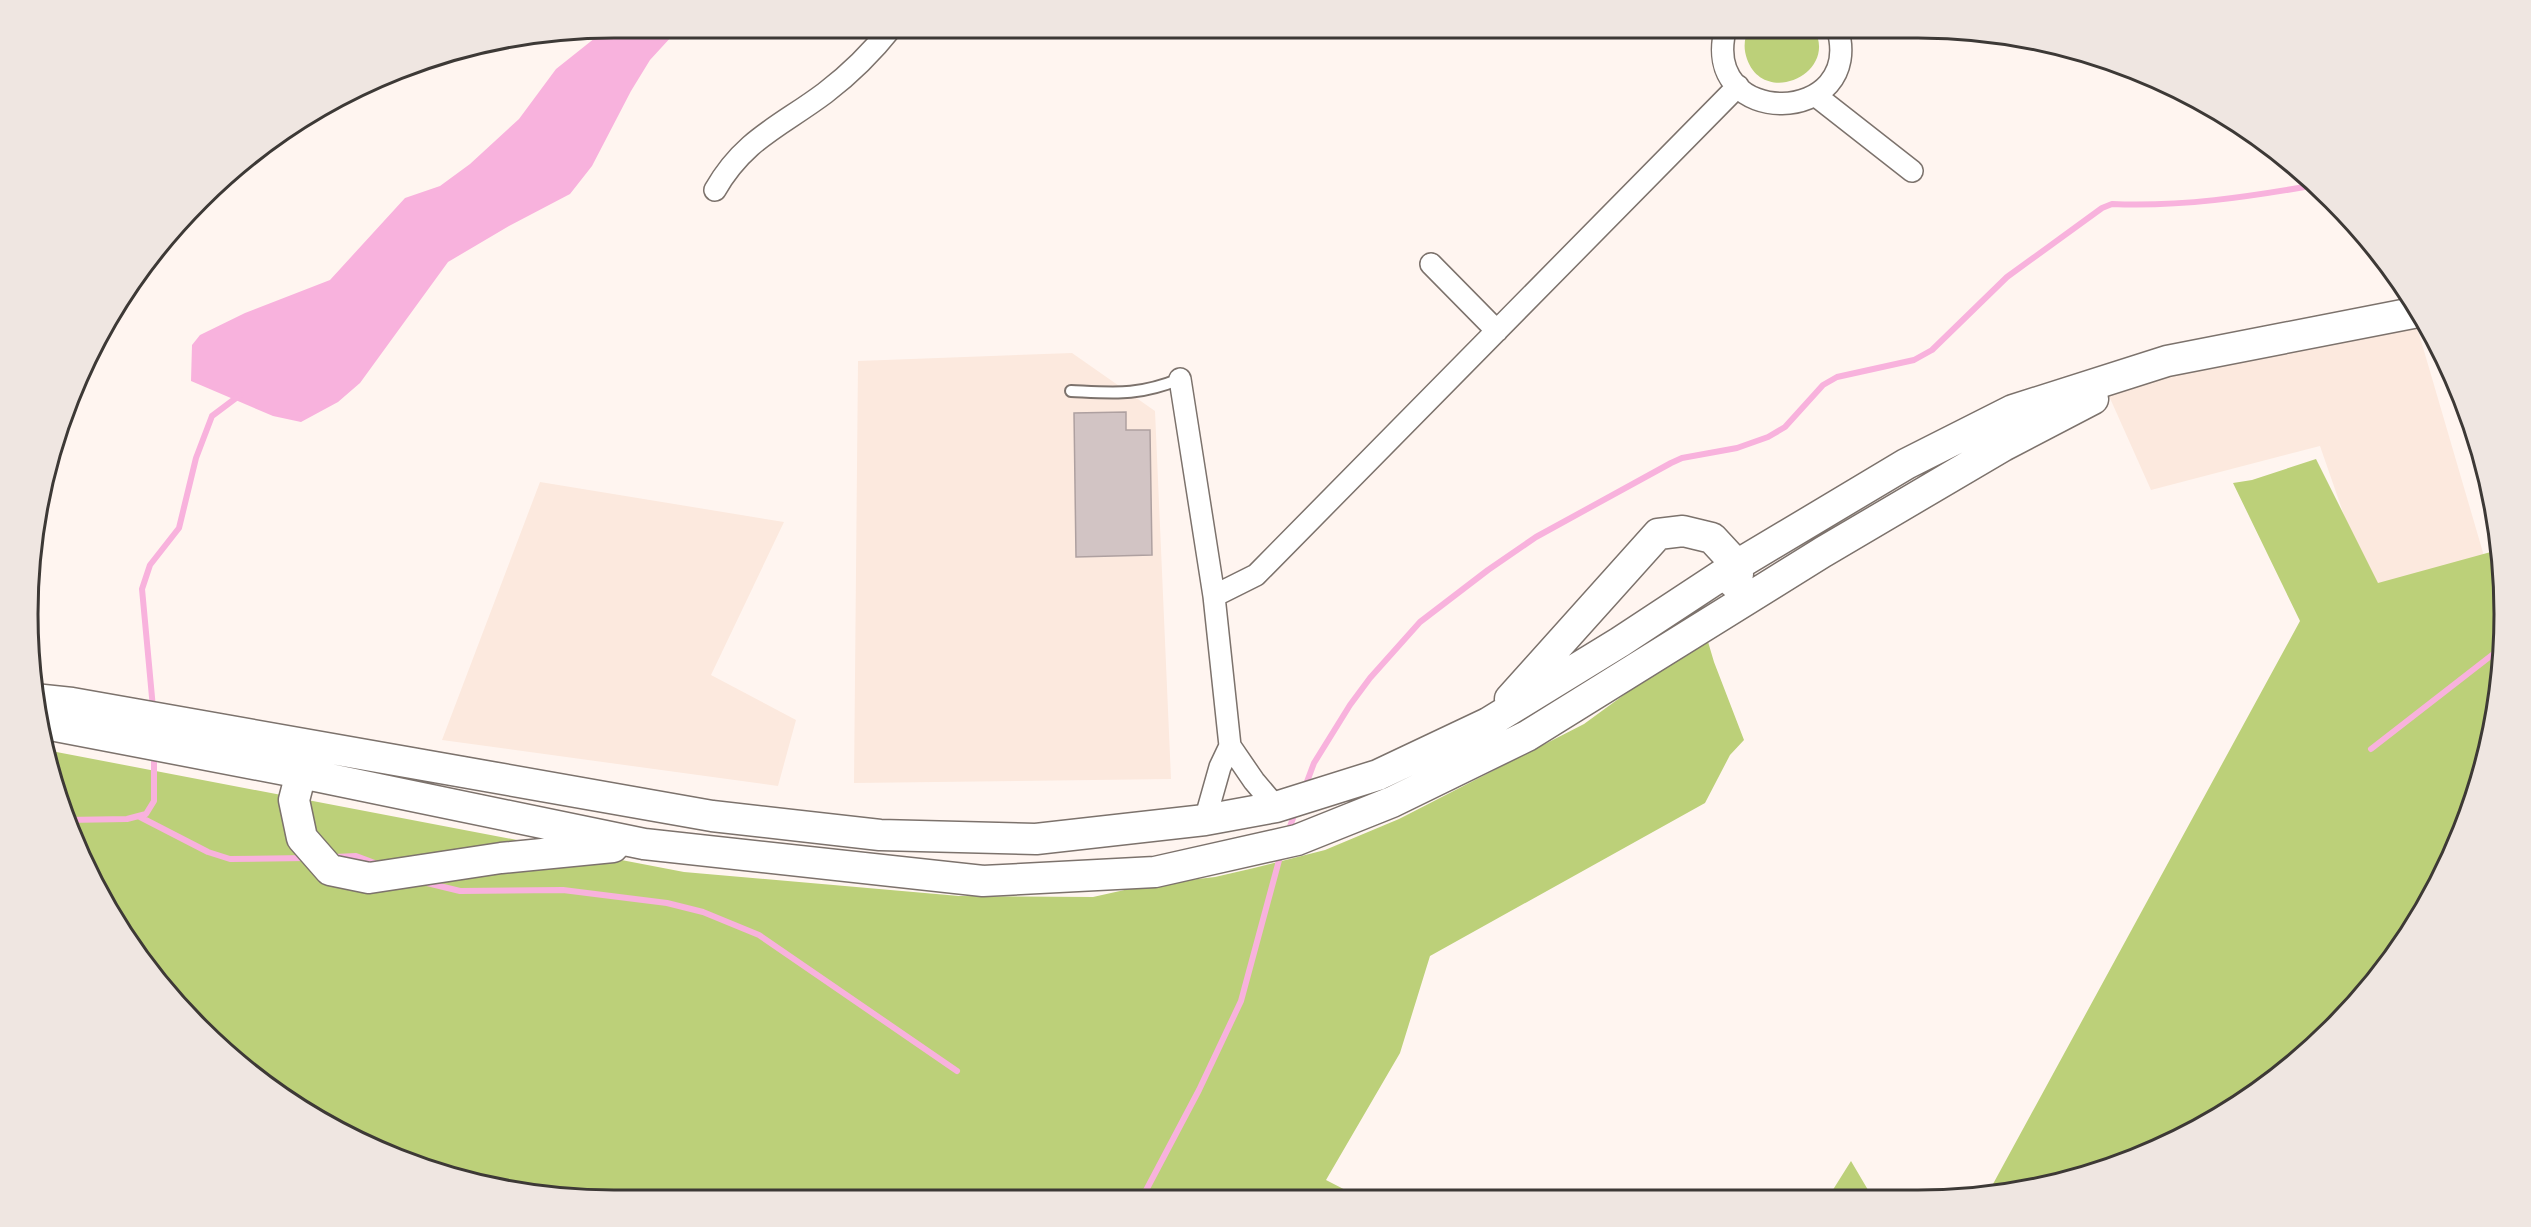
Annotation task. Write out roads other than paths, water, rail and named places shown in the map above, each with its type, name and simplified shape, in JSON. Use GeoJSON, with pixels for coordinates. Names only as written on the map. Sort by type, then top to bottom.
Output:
{"type":"FeatureCollection","features":[{"type":"Feature","properties":{"kind":"main road"},"geometry":{"type":"LineString","coordinates":[[44,700],[72,703],[712,816],[880,835],[1036,838],[1205,820],[1276,807],[1378,775],[1488,723],[1620,642],[1737,565],[1906,464],[2013,410],[2167,361],[2409,314]]}},
{"type":"Feature","properties":{"kind":"main road"},"geometry":{"type":"LineString","coordinates":[[49,725],[301,773],[644,844],[983,881],[1155,872],[1297,840],[1392,802],[1527,736],[1823,552],[2003,446],[2167,361]]}},
{"type":"Feature","properties":{"kind":"main road"},"geometry":{"type":"LineString","coordinates":[[1488,723],[1658,534],[1683,531],[1712,538],[1737,565],[1736,581],[1636,668]]}},
{"type":"Feature","properties":{"kind":"main road"},"geometry":{"type":"LineString","coordinates":[[501,779],[329,760],[313,764],[301,773],[294,800],[302,838],[330,870],[369,878],[501,858],[644,844]]}},
{"type":"Feature","properties":{"kind":"street"},"geometry":{"type":"LineString","coordinates":[[716,190],[726,172],[750,144],[827,92],[869,54],[883,37]]}},
{"type":"Feature","properties":{"kind":"street"},"geometry":{"type":"LineString","coordinates":[[1723,37],[1723,56],[1728,72],[1738,86],[1751,97],[1766,104],[1783,105],[1800,103],[1815,95],[1827,84],[1836,69],[1840,53],[1840,37]]}},
{"type":"Feature","properties":{"kind":"street"},"geometry":{"type":"LineString","coordinates":[[1214,596],[1256,575],[1738,86]]}},
{"type":"Feature","properties":{"kind":"street"},"geometry":{"type":"LineString","coordinates":[[1815,95],[1912,171]]}},
{"type":"Feature","properties":{"kind":"street"},"geometry":{"type":"LineString","coordinates":[[1431,264],[1497,331]]}},
{"type":"Feature","properties":{"kind":"street"},"geometry":{"type":"LineString","coordinates":[[1180,379],[1214,596],[1230,746],[1254,781],[1276,807]]}},
{"type":"Feature","properties":{"kind":"street"},"geometry":{"type":"LineString","coordinates":[[1205,820],[1220,767],[1230,746]]}},
{"type":"Feature","properties":{"kind":"lane"},"geometry":{"type":"LineString","coordinates":[[1071,391],[1135,393],[1157,389],[1180,379]]}},
{"type":"Feature","properties":{"kind":"waterway"},"geometry":{"type":"LineString","coordinates":[[1305,787],[1314,763],[1350,705],[1370,678],[1420,622],[1536,537],[1682,458],[1737,448],[1768,437],[1785,427],[1823,385],[1837,377],[1914,360],[1932,350],[2007,277],[2102,208],[2112,204],[2138,205],[2214,200],[2304,187]]}},
{"type":"Feature","properties":{"kind":"waterway"},"geometry":{"type":"LineString","coordinates":[[153,708],[142,589],[150,565],[179,528],[196,458],[212,416],[240,395]]}},
{"type":"Feature","properties":{"kind":"waterway"},"geometry":{"type":"LineString","coordinates":[[2371,749],[2492,655]]}},
{"type":"Feature","properties":{"kind":"waterway"},"geometry":{"type":"LineString","coordinates":[[76,820],[127,819],[146,814],[154,801],[154,754]]}},
{"type":"Feature","properties":{"kind":"waterway"},"geometry":{"type":"LineString","coordinates":[[1288,832],[1296,810]]}},
{"type":"Feature","properties":{"kind":"waterway"},"geometry":{"type":"LineString","coordinates":[[140,817],[208,852],[230,859],[306,858]]}},
{"type":"Feature","properties":{"kind":"waterway"},"geometry":{"type":"LineString","coordinates":[[1146,1190],[1199,1090],[1241,1001],[1281,853]]}},
{"type":"Feature","properties":{"kind":"waterway"},"geometry":{"type":"LineString","coordinates":[[335,857],[356,856],[380,865]]}},
{"type":"Feature","properties":{"kind":"waterway"},"geometry":{"type":"LineString","coordinates":[[423,882],[460,891],[563,890],[667,903],[703,912],[759,935],[957,1071]]}}]}
